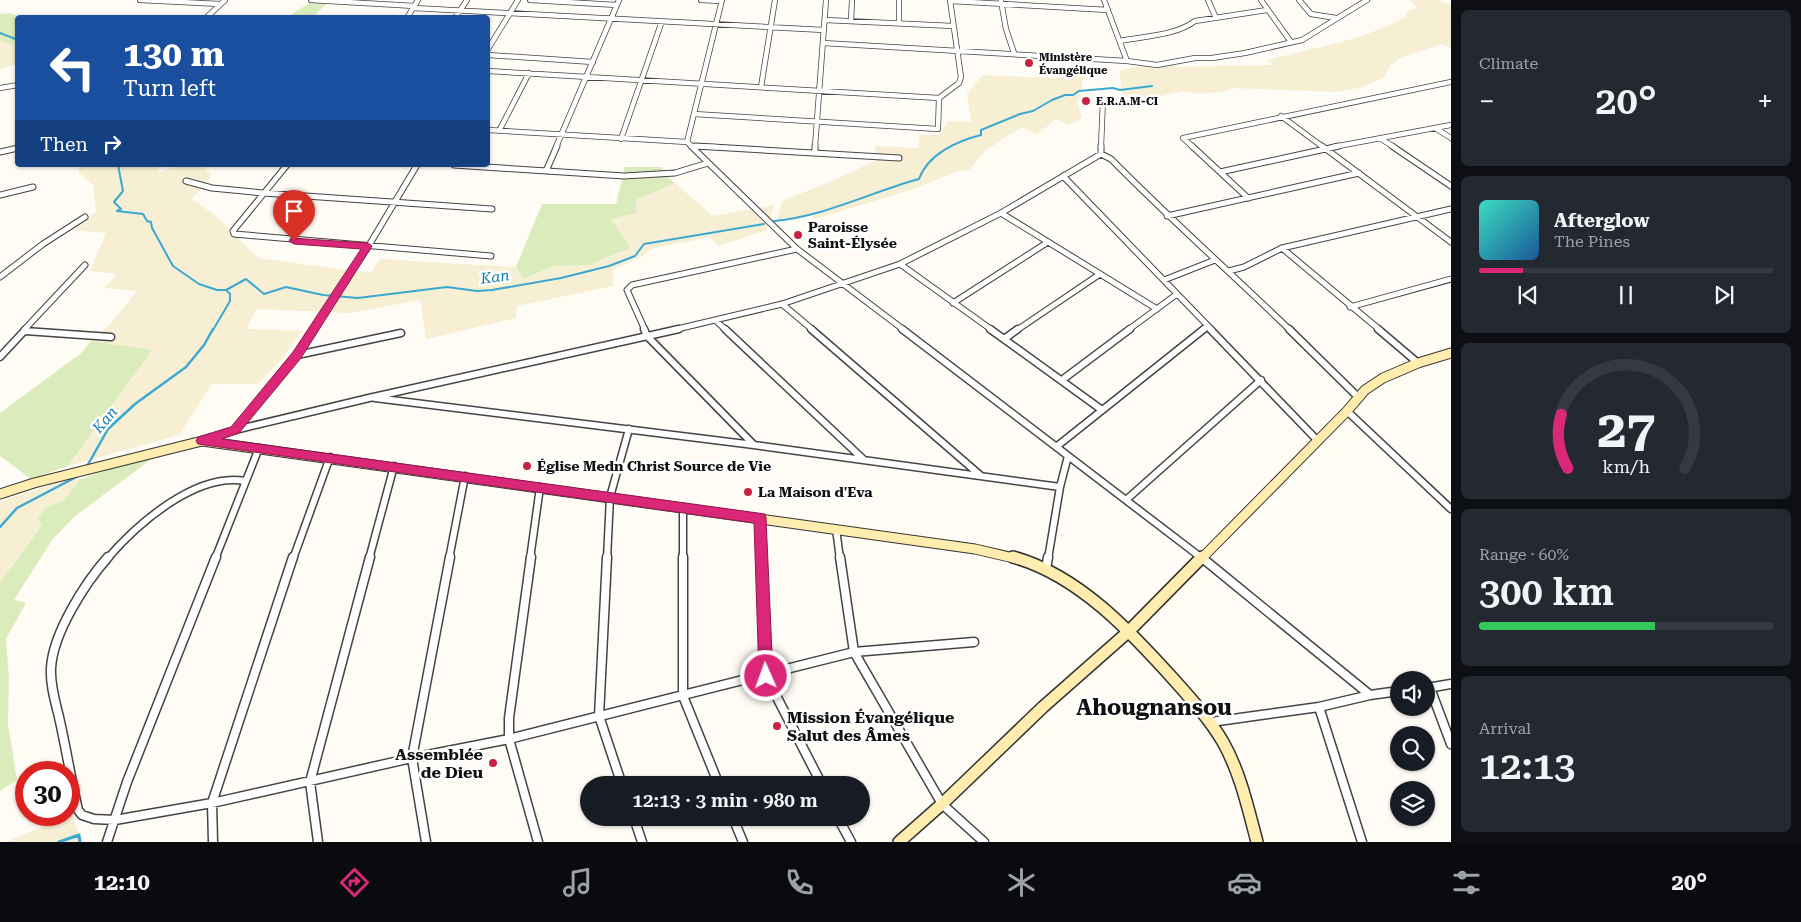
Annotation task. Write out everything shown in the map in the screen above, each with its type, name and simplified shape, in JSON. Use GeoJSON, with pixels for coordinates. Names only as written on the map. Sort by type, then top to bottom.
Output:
{"type":"FeatureCollection","features":[{"type":"Feature","properties":{"kind":"street"},"geometry":{"type":"LineString","coordinates":[[140,0],[220,4]]}},
{"type":"Feature","properties":{"kind":"street"},"geometry":{"type":"LineString","coordinates":[[209,15],[225,0]]}},
{"type":"Feature","properties":{"kind":"street"},"geometry":{"type":"LineString","coordinates":[[311,0],[824,30]]}},
{"type":"Feature","properties":{"kind":"street"},"geometry":{"type":"LineString","coordinates":[[409,15],[418,0]]}},
{"type":"Feature","properties":{"kind":"street"},"geometry":{"type":"LineString","coordinates":[[457,15],[467,0]]}},
{"type":"Feature","properties":{"kind":"street"},"geometry":{"type":"LineString","coordinates":[[490,47],[518,0]]}},
{"type":"Feature","properties":{"kind":"street"},"geometry":{"type":"LineString","coordinates":[[530,0],[618,2],[546,171]]}},
{"type":"Feature","properties":{"kind":"street"},"geometry":{"type":"LineString","coordinates":[[687,142],[721,1],[701,0]]}},
{"type":"Feature","properties":{"kind":"street"},"geometry":{"type":"LineString","coordinates":[[761,87],[775,0]]}},
{"type":"Feature","properties":{"kind":"street"},"geometry":{"type":"LineString","coordinates":[[815,153],[826,0]]}},
{"type":"Feature","properties":{"kind":"street"},"geometry":{"type":"LineString","coordinates":[[850,21],[852,0]]}},
{"type":"Feature","properties":{"kind":"street"},"geometry":{"type":"LineString","coordinates":[[899,0],[900,23]]}},
{"type":"Feature","properties":{"kind":"street"},"geometry":{"type":"LineString","coordinates":[[1051,0],[1053,7]]}},
{"type":"Feature","properties":{"kind":"street"},"geometry":{"type":"LineString","coordinates":[[1104,0],[1127,61]]}},
{"type":"Feature","properties":{"kind":"street"},"geometry":{"type":"LineString","coordinates":[[1208,0],[1216,18]]}},
{"type":"Feature","properties":{"kind":"street"},"geometry":{"type":"LineString","coordinates":[[1260,0],[1291,42]]}},
{"type":"Feature","properties":{"kind":"street"},"geometry":{"type":"LineString","coordinates":[[1299,0],[1311,14],[1336,18]]}},
{"type":"Feature","properties":{"kind":"street"},"geometry":{"type":"LineString","coordinates":[[823,43],[1014,53],[1158,65],[1195,58],[1212,58],[1245,53],[1291,42],[1312,35],[1367,0]]}},
{"type":"Feature","properties":{"kind":"street"},"geometry":{"type":"LineString","coordinates":[[490,71],[939,98],[959,83],[961,77],[950,1],[1001,2],[1108,10]]}},
{"type":"Feature","properties":{"kind":"street"},"geometry":{"type":"LineString","coordinates":[[1001,2],[1014,53]]}},
{"type":"Feature","properties":{"kind":"street"},"geometry":{"type":"LineString","coordinates":[[1120,41],[1173,32],[1187,27],[1195,21],[1267,10]]}},
{"type":"Feature","properties":{"kind":"street"},"geometry":{"type":"LineString","coordinates":[[825,20],[953,26]]}},
{"type":"Feature","properties":{"kind":"street"},"geometry":{"type":"LineString","coordinates":[[620,139],[662,21]]}},
{"type":"Feature","properties":{"kind":"street"},"geometry":{"type":"LineString","coordinates":[[490,55],[593,62]]}},
{"type":"Feature","properties":{"kind":"street"},"geometry":{"type":"LineString","coordinates":[[499,131],[529,73]]}},
{"type":"Feature","properties":{"kind":"street"},"geometry":{"type":"LineString","coordinates":[[1248,198],[1183,138],[1451,82]]}},
{"type":"Feature","properties":{"kind":"street"},"geometry":{"type":"LineString","coordinates":[[0,88],[15,86]]}},
{"type":"Feature","properties":{"kind":"street"},"geometry":{"type":"LineString","coordinates":[[694,114],[934,130],[939,127],[939,98]]}},
{"type":"Feature","properties":{"kind":"street"},"geometry":{"type":"LineString","coordinates":[[1101,154],[1103,99]]}},
{"type":"Feature","properties":{"kind":"street"},"geometry":{"type":"LineString","coordinates":[[1281,116],[1451,242]]}},
{"type":"Feature","properties":{"kind":"street"},"geometry":{"type":"LineString","coordinates":[[1220,172],[1325,149],[1451,125]]}},
{"type":"Feature","properties":{"kind":"street"},"geometry":{"type":"LineString","coordinates":[[1435,128],[1451,138]]}},
{"type":"Feature","properties":{"kind":"street"},"geometry":{"type":"LineString","coordinates":[[490,130],[687,142],[797,250],[1202,558],[1370,695]]}},
{"type":"Feature","properties":{"kind":"street"},"geometry":{"type":"LineString","coordinates":[[1382,139],[1451,186]]}},
{"type":"Feature","properties":{"kind":"street"},"geometry":{"type":"LineString","coordinates":[[691,146],[899,158]]}},
{"type":"Feature","properties":{"kind":"street"},"geometry":{"type":"LineString","coordinates":[[0,152],[15,149]]}},
{"type":"Feature","properties":{"kind":"street"},"geometry":{"type":"LineString","coordinates":[[0,494],[34,483],[202,441],[235,430],[369,398],[716,322],[782,304],[900,264],[1001,212],[1101,154]]}},
{"type":"Feature","properties":{"kind":"street"},"geometry":{"type":"LineString","coordinates":[[1101,154],[1111,158],[1167,216],[1229,271],[1358,397]]}},
{"type":"Feature","properties":{"kind":"street"},"geometry":{"type":"LineString","coordinates":[[485,167],[624,176],[675,173],[708,163]]}},
{"type":"Feature","properties":{"kind":"street"},"geometry":{"type":"LineString","coordinates":[[285,167],[233,231],[234,234],[491,256]]}},
{"type":"Feature","properties":{"kind":"street"},"geometry":{"type":"LineString","coordinates":[[235,430],[297,355],[368,246],[416,167]]}},
{"type":"Feature","properties":{"kind":"street"},"geometry":{"type":"LineString","coordinates":[[1167,216],[1359,174]]}},
{"type":"Feature","properties":{"kind":"street"},"geometry":{"type":"LineString","coordinates":[[1063,176],[1317,440]]}},
{"type":"Feature","properties":{"kind":"street"},"geometry":{"type":"LineString","coordinates":[[186,181],[212,188],[263,194],[492,209]]}},
{"type":"Feature","properties":{"kind":"street"},"geometry":{"type":"LineString","coordinates":[[0,195],[33,187]]}},
{"type":"Feature","properties":{"kind":"street"},"geometry":{"type":"LineString","coordinates":[[1229,271],[1244,267],[1282,248],[1451,209]]}},
{"type":"Feature","properties":{"kind":"street"},"geometry":{"type":"LineString","coordinates":[[1001,212],[1157,309]]}},
{"type":"Feature","properties":{"kind":"street"},"geometry":{"type":"LineString","coordinates":[[0,277],[43,244],[85,216]]}},
{"type":"Feature","properties":{"kind":"street"},"geometry":{"type":"LineString","coordinates":[[953,303],[1048,242]]}},
{"type":"Feature","properties":{"kind":"street"},"geometry":{"type":"LineString","coordinates":[[1282,248],[1418,363]]}},
{"type":"Feature","properties":{"kind":"street"},"geometry":{"type":"LineString","coordinates":[[754,445],[647,336],[627,290],[629,287],[797,250]]}},
{"type":"Feature","properties":{"kind":"street"},"geometry":{"type":"LineString","coordinates":[[1164,280],[1215,260]]}},
{"type":"Feature","properties":{"kind":"street"},"geometry":{"type":"LineString","coordinates":[[900,264],[1102,410]]}},
{"type":"Feature","properties":{"kind":"street"},"geometry":{"type":"LineString","coordinates":[[0,357],[85,265]]}},
{"type":"Feature","properties":{"kind":"street"},"geometry":{"type":"LineString","coordinates":[[1004,339],[1100,274]]}},
{"type":"Feature","properties":{"kind":"street"},"geometry":{"type":"LineString","coordinates":[[1350,307],[1451,279]]}},
{"type":"Feature","properties":{"kind":"street"},"geometry":{"type":"LineString","coordinates":[[1062,380],[1177,294]]}},
{"type":"Feature","properties":{"kind":"street"},"geometry":{"type":"LineString","coordinates":[[782,304],[981,476]]}},
{"type":"Feature","properties":{"kind":"street"},"geometry":{"type":"LineString","coordinates":[[716,322],[864,460]]}},
{"type":"Feature","properties":{"kind":"street"},"geometry":{"type":"LineString","coordinates":[[1056,447],[1208,326]]}},
{"type":"Feature","properties":{"kind":"street"},"geometry":{"type":"LineString","coordinates":[[25,330],[111,337]]}},
{"type":"Feature","properties":{"kind":"street"},"geometry":{"type":"LineString","coordinates":[[297,355],[401,333]]}},
{"type":"Feature","properties":{"kind":"street"},"geometry":{"type":"LineString","coordinates":[[899,842],[942,804],[1043,707],[1128,632],[1372,384],[1418,363],[1451,353]]}},
{"type":"Feature","properties":{"kind":"street"},"geometry":{"type":"LineString","coordinates":[[1126,500],[1261,380]]}},
{"type":"Feature","properties":{"kind":"street"},"geometry":{"type":"LineString","coordinates":[[369,398],[754,445],[1060,487]]}},
{"type":"Feature","properties":{"kind":"street"},"geometry":{"type":"LineString","coordinates":[[1347,411],[1451,509]]}},
{"type":"Feature","properties":{"kind":"street"},"geometry":{"type":"LineString","coordinates":[[619,776],[599,716],[610,497],[629,429]]}},
{"type":"Feature","properties":{"kind":"street"},"geometry":{"type":"LineString","coordinates":[[202,441],[330,457],[975,549],[1006,555],[1046,569],[1087,596],[1128,632],[1158,661],[1211,722],[1228,751],[1244,794],[1257,842]]}},
{"type":"Feature","properties":{"kind":"street"},"geometry":{"type":"LineString","coordinates":[[107,842],[127,782],[245,481],[260,448]]}},
{"type":"Feature","properties":{"kind":"street"},"geometry":{"type":"LineString","coordinates":[[1046,569],[1060,487],[1068,456]]}},
{"type":"Feature","properties":{"kind":"street"},"geometry":{"type":"LineString","coordinates":[[213,842],[212,803],[292,561],[330,457]]}},
{"type":"Feature","properties":{"kind":"street"},"geometry":{"type":"LineString","coordinates":[[318,842],[310,782],[394,466]]}},
{"type":"Feature","properties":{"kind":"street"},"geometry":{"type":"LineString","coordinates":[[426,842],[412,758],[465,476]]}},
{"type":"Feature","properties":{"kind":"street"},"geometry":{"type":"LineString","coordinates":[[245,481],[233,478],[216,480],[167,505],[132,530],[110,554],[84,590],[57,642],[52,661],[52,684],[78,810],[82,815],[94,819],[115,820],[212,803],[412,758],[509,739],[766,676],[854,652],[974,642]]}},
{"type":"Feature","properties":{"kind":"street"},"geometry":{"type":"LineString","coordinates":[[538,842],[509,739],[509,718],[540,487]]}},
{"type":"Feature","properties":{"kind":"street"},"geometry":{"type":"LineString","coordinates":[[683,507],[683,696],[715,776]]}},
{"type":"Feature","properties":{"kind":"street"},"geometry":{"type":"LineString","coordinates":[[760,518],[766,676],[817,776]]}},
{"type":"Feature","properties":{"kind":"street"},"geometry":{"type":"LineString","coordinates":[[836,529],[854,652],[942,804],[984,842]]}},
{"type":"Feature","properties":{"kind":"street"},"geometry":{"type":"LineString","coordinates":[[1435,687],[1451,684]]}},
{"type":"Feature","properties":{"kind":"street"},"geometry":{"type":"LineString","coordinates":[[1211,722],[1319,707],[1390,692]]}},
{"type":"Feature","properties":{"kind":"street"},"geometry":{"type":"LineString","coordinates":[[1435,705],[1451,744]]}},
{"type":"Feature","properties":{"kind":"street"},"geometry":{"type":"LineString","coordinates":[[1319,707],[1362,842]]}},
{"type":"Feature","properties":{"kind":"street"},"geometry":{"type":"LineString","coordinates":[[637,826],[642,842]]}},
{"type":"Feature","properties":{"kind":"street"},"geometry":{"type":"LineString","coordinates":[[736,826],[743,842]]}},
{"type":"Feature","properties":{"kind":"street"},"geometry":{"type":"LineString","coordinates":[[842,826],[851,842]]}},
{"type":"Feature","properties":{"kind":"shaded area"},"geometry":{"type":"Polygon","coordinates":[[[1410,0],[1439,0],[1444,3],[1451,3],[1451,48],[1442,44],[1402,57],[1391,65],[1383,78],[1363,87],[1337,92],[1229,88],[1228,91],[1198,94],[1182,91],[1162,96],[1123,98],[1119,71],[1134,67],[1171,64],[1176,67],[1274,65],[1267,60],[1345,41],[1405,18],[1407,11],[1417,8],[1410,0]]]}},
{"type":"Feature","properties":{"kind":"shaded area"},"geometry":{"type":"Polygon","coordinates":[[[0,40],[15,46],[15,65],[0,69],[0,40]]]}},
{"type":"Feature","properties":{"kind":"shaded area"},"geometry":{"type":"Polygon","coordinates":[[[983,75],[1052,78],[1083,75],[1081,94],[1077,102],[1082,118],[1069,125],[1056,119],[1037,135],[1022,127],[986,150],[969,170],[955,172],[917,188],[815,219],[808,214],[776,222],[782,201],[877,160],[875,146],[918,148],[920,135],[939,135],[948,121],[971,122],[967,93],[983,75]]]}},
{"type":"Feature","properties":{"kind":"shaded area"},"geometry":{"type":"Polygon","coordinates":[[[78,167],[158,167],[160,172],[175,167],[203,167],[212,175],[192,199],[215,215],[258,258],[370,273],[380,259],[516,267],[523,279],[554,266],[593,265],[598,261],[624,251],[611,219],[635,213],[636,200],[675,183],[713,216],[774,205],[767,230],[718,246],[710,237],[650,249],[641,257],[613,270],[613,286],[517,306],[516,318],[426,339],[420,300],[350,313],[257,309],[246,329],[301,331],[284,357],[258,384],[212,384],[179,435],[68,466],[151,351],[91,341],[111,323],[137,291],[104,288],[117,274],[90,271],[106,233],[72,230],[96,212],[93,185],[79,173],[78,167]]]}},
{"type":"Feature","properties":{"kind":"shaded area"},"geometry":{"type":"Polygon","coordinates":[[[81,479],[64,500],[45,508],[42,524],[0,582],[0,501],[67,480],[81,479]]]}},
{"type":"Feature","properties":{"kind":"shaded area"},"geometry":{"type":"Polygon","coordinates":[[[45,826],[76,826],[82,842],[6,842],[45,826]]]}},
{"type":"Feature","properties":{"kind":"green space"},"geometry":{"type":"Polygon","coordinates":[[[314,0],[330,0],[315,15],[291,15],[314,0]]]}},
{"type":"Feature","properties":{"kind":"green space"},"geometry":{"type":"Polygon","coordinates":[[[11,13],[15,15],[15,46],[0,40],[0,14],[11,13]]]}},
{"type":"Feature","properties":{"kind":"green space"},"geometry":{"type":"Polygon","coordinates":[[[625,167],[662,167],[665,175],[675,183],[636,200],[636,213],[611,219],[630,248],[598,261],[593,265],[554,266],[523,279],[516,267],[542,204],[616,204],[625,167]]]}},
{"type":"Feature","properties":{"kind":"green space"},"geometry":{"type":"Polygon","coordinates":[[[91,341],[152,350],[68,466],[31,479],[0,456],[0,413],[80,354],[91,341]]]}},
{"type":"Feature","properties":{"kind":"green space"},"geometry":{"type":"Polygon","coordinates":[[[161,452],[75,516],[52,540],[14,600],[26,603],[6,639],[9,677],[8,724],[15,768],[15,781],[0,791],[0,582],[42,525],[38,519],[45,508],[64,500],[81,479],[161,452]]]}},
{"type":"Feature","properties":{"kind":"waterway","name":"Kan"},"geometry":{"type":"LineString","coordinates":[[0,33],[15,39]]}},
{"type":"Feature","properties":{"kind":"waterway"},"geometry":{"type":"LineString","coordinates":[[774,221],[811,215],[919,179],[929,162],[944,150],[962,141],[981,135],[981,130],[1020,114],[1033,111],[1065,95],[1073,95],[1079,91],[1113,88],[1120,90],[1152,86]]}},
{"type":"Feature","properties":{"kind":"waterway","name":"Kan"},"geometry":{"type":"LineString","coordinates":[[118,167],[123,191],[114,202],[121,209],[117,211],[143,214],[147,221],[151,222],[152,228],[173,266],[199,284],[217,290],[226,290]]}},
{"type":"Feature","properties":{"kind":"waterway","name":"Kan"},"geometry":{"type":"LineString","coordinates":[[226,290],[246,279],[264,294],[286,287],[323,295],[358,298],[447,287],[477,291],[492,290],[561,278],[609,266],[635,256],[644,244],[764,224]]}},
{"type":"Feature","properties":{"kind":"waterway","name":"Kan"},"geometry":{"type":"LineString","coordinates":[[213,330],[230,301],[230,294],[226,290]]}},
{"type":"Feature","properties":{"kind":"waterway","name":"Kan"},"geometry":{"type":"LineString","coordinates":[[86,468],[108,429],[135,404],[186,367],[204,345],[213,329]]}},
{"type":"Feature","properties":{"kind":"waterway","name":"Kan"},"geometry":{"type":"LineString","coordinates":[[0,527],[17,508],[80,475]]}},
{"type":"Feature","properties":{"kind":"waterway","name":"Kan"},"geometry":{"type":"LineString","coordinates":[[59,842],[79,835],[80,842]]}},
{"type":"Feature","properties":{"kind":"place","name":"Ministère Évangélique"},"geometry":{"type":"Point","coordinates":[1029,63]}},
{"type":"Feature","properties":{"kind":"place","name":"E.R.A.M-CI"},"geometry":{"type":"Point","coordinates":[1086,101]}},
{"type":"Feature","properties":{"kind":"place","name":"Paroisse Saint-Élysée"},"geometry":{"type":"Point","coordinates":[798,235]}},
{"type":"Feature","properties":{"kind":"place","name":"Église Medn Christ Source de Vie"},"geometry":{"type":"Point","coordinates":[527,466]}},
{"type":"Feature","properties":{"kind":"place","name":"La Maison d'Eva"},"geometry":{"type":"Point","coordinates":[748,492]}},
{"type":"Feature","properties":{"kind":"place","name":"Mission Évangélique Salut des Âmes"},"geometry":{"type":"Point","coordinates":[777,726]}},
{"type":"Feature","properties":{"kind":"place","name":"Assemblée de Dieu"},"geometry":{"type":"Point","coordinates":[493,763]}},
{"type":"Feature","properties":{"kind":"district","name":"Ahougnansou"},"geometry":{"type":"Point","coordinates":[1154,707]}},
{"type":"Feature","properties":{"kind":"route"},"geometry":{"type":"LineString","coordinates":[[294,241],[368,246],[297,355],[235,430],[202,441],[330,457],[760,518],[766,676]]}}]}
